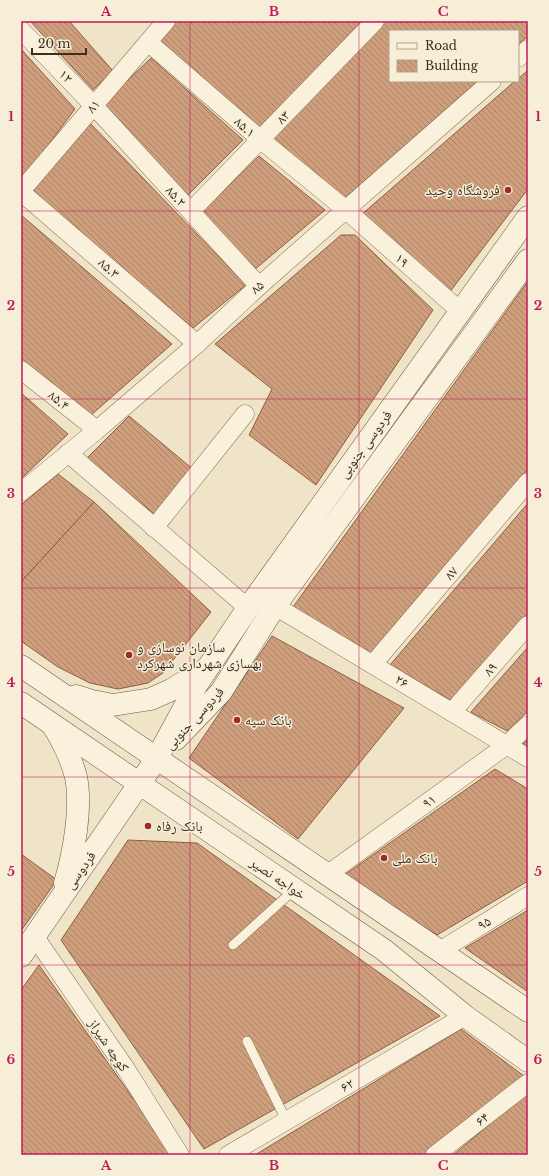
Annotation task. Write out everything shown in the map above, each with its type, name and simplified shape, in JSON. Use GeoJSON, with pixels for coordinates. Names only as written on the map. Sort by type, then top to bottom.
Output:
{"type":"FeatureCollection","features":[{"type":"Feature","properties":{"kind":"main road","name":"فردوسی جنوبی"},"geometry":{"type":"LineString","coordinates":[[157,758],[197,684],[248,608],[528,217]]}},
{"type":"Feature","properties":{"kind":"main road","name":"فردوسی جنوبی"},"geometry":{"type":"LineString","coordinates":[[157,758],[220,692],[275,606],[528,260]]}},
{"type":"Feature","properties":{"kind":"main road"},"geometry":{"type":"LineString","coordinates":[[21,666],[528,1010]]}},
{"type":"Feature","properties":{"kind":"main road"},"geometry":{"type":"LineString","coordinates":[[58,691],[92,701],[113,705],[151,699],[171,690],[208,667]]}},
{"type":"Feature","properties":{"kind":"main road","name":"خواجه نصیر"},"geometry":{"type":"LineString","coordinates":[[21,703],[384,950],[465,1016],[528,1061]]}},
{"type":"Feature","properties":{"kind":"main road"},"geometry":{"type":"LineString","coordinates":[[52,723],[62,740],[76,776],[77,820],[70,868],[62,896]]}},
{"type":"Feature","properties":{"kind":"main road","name":"فردوسی"},"geometry":{"type":"LineString","coordinates":[[21,956],[157,758]]}},
{"type":"Feature","properties":{"kind":"street","name":"۸۱"},"geometry":{"type":"LineString","coordinates":[[21,191],[166,21]]}},
{"type":"Feature","properties":{"kind":"street","name":"۸۳"},"geometry":{"type":"LineString","coordinates":[[191,211],[375,21]]}},
{"type":"Feature","properties":{"kind":"street","name":"۱۲"},"geometry":{"type":"LineString","coordinates":[[21,30],[94,106]]}},
{"type":"Feature","properties":{"kind":"street","name":"۸۵.۱"},"geometry":{"type":"LineString","coordinates":[[148,42],[261,140],[345,209]]}},
{"type":"Feature","properties":{"kind":"street"},"geometry":{"type":"LineString","coordinates":[[519,57],[528,49]]}},
{"type":"Feature","properties":{"kind":"street","name":"۸۵"},"geometry":{"type":"LineString","coordinates":[[21,492],[97,430],[196,344],[345,209],[491,82]]}},
{"type":"Feature","properties":{"kind":"street","name":"۸۵.۲"},"geometry":{"type":"LineString","coordinates":[[94,106],[259,286]]}},
{"type":"Feature","properties":{"kind":"street","name":"۸۵.۳"},"geometry":{"type":"LineString","coordinates":[[21,191],[196,344]]}},
{"type":"Feature","properties":{"kind":"street","name":"۱۹"},"geometry":{"type":"LineString","coordinates":[[345,209],[460,311]]}},
{"type":"Feature","properties":{"kind":"street","name":"۸۵.۴"},"geometry":{"type":"LineString","coordinates":[[21,370],[97,430]]}},
{"type":"Feature","properties":{"kind":"street"},"geometry":{"type":"LineString","coordinates":[[154,528],[245,414]]}},
{"type":"Feature","properties":{"kind":"street"},"geometry":{"type":"LineString","coordinates":[[68,453],[248,608]]}},
{"type":"Feature","properties":{"kind":"street","name":"۸۷"},"geometry":{"type":"LineString","coordinates":[[373,664],[528,482]]}},
{"type":"Feature","properties":{"kind":"street","name":"۲۶"},"geometry":{"type":"LineString","coordinates":[[275,606],[528,758]]}},
{"type":"Feature","properties":{"kind":"street","name":"۸۹"},"geometry":{"type":"LineString","coordinates":[[452,712],[528,625]]}},
{"type":"Feature","properties":{"kind":"street","name":"۹۱"},"geometry":{"type":"LineString","coordinates":[[328,874],[507,745],[528,725]]}},
{"type":"Feature","properties":{"kind":"street","name":"۹۵"},"geometry":{"type":"LineString","coordinates":[[440,951],[528,896]]}},
{"type":"Feature","properties":{"kind":"street","name":"کوچه شیراز"},"geometry":{"type":"LineString","coordinates":[[35,937],[126,1068],[180,1155]]}},
{"type":"Feature","properties":{"kind":"street","name":"۶۲"},"geometry":{"type":"LineString","coordinates":[[228,1155],[465,1016]]}},
{"type":"Feature","properties":{"kind":"street","name":"۶۴"},"geometry":{"type":"LineString","coordinates":[[436,1155],[528,1083]]}},
{"type":"Feature","properties":{"kind":"lane"},"geometry":{"type":"LineString","coordinates":[[233,945],[295,889]]}},
{"type":"Feature","properties":{"kind":"lane"},"geometry":{"type":"LineString","coordinates":[[247,1041],[286,1120]]}},
{"type":"Feature","properties":{"kind":"building"},"geometry":{"type":"Polygon","coordinates":[[[30,21],[69,21],[113,71],[93,90],[30,21]]]}},
{"type":"Feature","properties":{"kind":"building"},"geometry":{"type":"Polygon","coordinates":[[[176,21],[362,21],[259,129],[160,40],[176,21]]]}},
{"type":"Feature","properties":{"kind":"building"},"geometry":{"type":"Polygon","coordinates":[[[383,21],[528,21],[528,36],[519,44],[519,30],[389,30],[389,82],[477,82],[344,199],[270,138],[383,21]]]}},
{"type":"Feature","properties":{"kind":"building"},"geometry":{"type":"Polygon","coordinates":[[[21,49],[75,109],[22,180],[21,179],[21,49]]]}},
{"type":"Feature","properties":{"kind":"building"},"geometry":{"type":"Polygon","coordinates":[[[151,58],[243,140],[182,201],[101,106],[151,58]]]}},
{"type":"Feature","properties":{"kind":"building"},"geometry":{"type":"Polygon","coordinates":[[[528,70],[528,189],[449,293],[361,215],[514,82],[519,82],[519,78],[528,70]]]}},
{"type":"Feature","properties":{"kind":"building"},"geometry":{"type":"Polygon","coordinates":[[[89,122],[246,285],[193,328],[31,191],[89,122]]]}},
{"type":"Feature","properties":{"kind":"building"},"geometry":{"type":"Polygon","coordinates":[[[259,156],[325,210],[253,271],[200,214],[259,156]]]}},
{"type":"Feature","properties":{"kind":"building"},"geometry":{"type":"Polygon","coordinates":[[[21,215],[172,344],[90,416],[21,360],[21,215]]]}},
{"type":"Feature","properties":{"kind":"building"},"geometry":{"type":"Polygon","coordinates":[[[341,235],[355,235],[433,310],[316,485],[249,435],[272,389],[215,344],[341,235]]]}},
{"type":"Feature","properties":{"kind":"building"},"geometry":{"type":"Polygon","coordinates":[[[528,281],[528,469],[371,656],[293,607],[528,281]]]}},
{"type":"Feature","properties":{"kind":"building"},"geometry":{"type":"Polygon","coordinates":[[[21,393],[68,434],[21,479],[21,393]]]}},
{"type":"Feature","properties":{"kind":"building"},"geometry":{"type":"Polygon","coordinates":[[[129,416],[194,470],[155,515],[87,458],[129,416]]]}},
{"type":"Feature","properties":{"kind":"building"},"geometry":{"type":"Polygon","coordinates":[[[58,474],[94,502],[21,582],[21,505],[58,474]]]}},
{"type":"Feature","properties":{"kind":"building"},"geometry":{"type":"Polygon","coordinates":[[[94,502],[211,612],[163,673],[148,683],[118,689],[90,683],[58,667],[21,641],[21,582],[94,502]]]}},
{"type":"Feature","properties":{"kind":"building"},"geometry":{"type":"Polygon","coordinates":[[[528,503],[528,613],[452,701],[390,665],[528,503]]]}},
{"type":"Feature","properties":{"kind":"building"},"geometry":{"type":"Polygon","coordinates":[[[272,636],[404,708],[298,839],[189,758],[272,636]]]}},
{"type":"Feature","properties":{"kind":"building"},"geometry":{"type":"Polygon","coordinates":[[[528,647],[528,711],[507,731],[471,712],[528,647]]]}},
{"type":"Feature","properties":{"kind":"building"},"geometry":{"type":"Polygon","coordinates":[[[528,739],[528,747],[523,744],[528,739]]]}},
{"type":"Feature","properties":{"kind":"building"},"geometry":{"type":"Polygon","coordinates":[[[495,769],[528,789],[528,881],[437,935],[343,876],[495,769]]]}},
{"type":"Feature","properties":{"kind":"building"},"geometry":{"type":"Polygon","coordinates":[[[128,840],[197,843],[440,1016],[204,1149],[61,940],[128,840]]]}},
{"type":"Feature","properties":{"kind":"building"},"geometry":{"type":"Polygon","coordinates":[[[21,854],[57,880],[21,931],[21,854]]]}},
{"type":"Feature","properties":{"kind":"building"},"geometry":{"type":"Polygon","coordinates":[[[528,910],[528,992],[465,948],[528,910]]]}},
{"type":"Feature","properties":{"kind":"building"},"geometry":{"type":"Polygon","coordinates":[[[39,965],[173,1155],[21,1155],[21,990],[39,965]]]}},
{"type":"Feature","properties":{"kind":"building"},"geometry":{"type":"Polygon","coordinates":[[[461,1029],[524,1076],[424,1155],[255,1155],[461,1029]]]}},
{"type":"Feature","properties":{"kind":"building"},"geometry":{"type":"Polygon","coordinates":[[[528,1092],[528,1155],[453,1155],[528,1092]]]}},
{"type":"Feature","properties":{"kind":"place","name":"فروشگاه وحید"},"geometry":{"type":"Point","coordinates":[508,190]}},
{"type":"Feature","properties":{"kind":"place","name":"سازمان نوسازی و بهسازی شهرداری شهرکرد"},"geometry":{"type":"Point","coordinates":[129,655]}},
{"type":"Feature","properties":{"kind":"place","name":"بانک سپه"},"geometry":{"type":"Point","coordinates":[237,720]}},
{"type":"Feature","properties":{"kind":"place","name":"بانک رفاه"},"geometry":{"type":"Point","coordinates":[148,826]}},
{"type":"Feature","properties":{"kind":"place","name":"بانک ملی"},"geometry":{"type":"Point","coordinates":[384,858]}}]}
